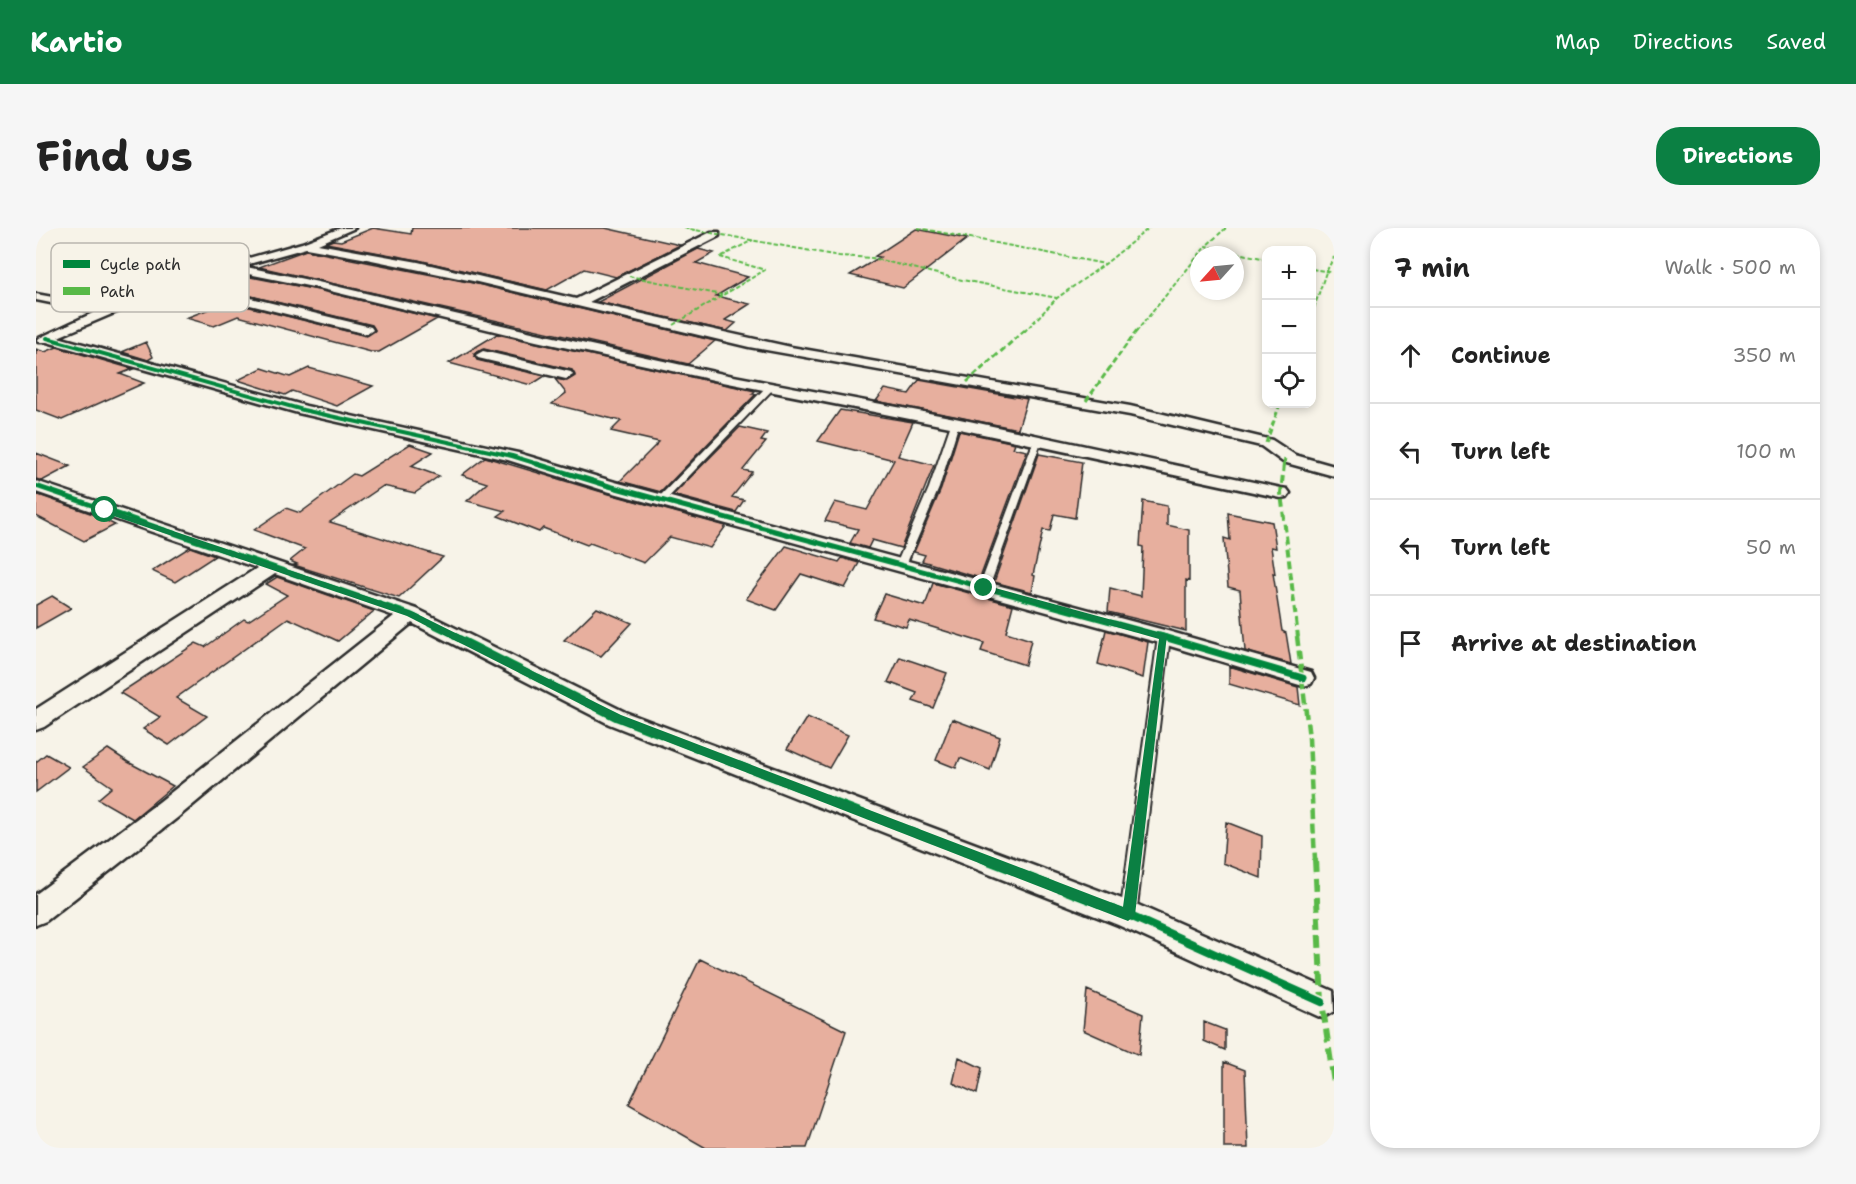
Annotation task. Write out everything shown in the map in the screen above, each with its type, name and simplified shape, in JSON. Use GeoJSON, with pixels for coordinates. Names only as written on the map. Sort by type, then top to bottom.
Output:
{"type":"FeatureCollection","features":[{"type":"Feature","properties":{"kind":"street"},"geometry":{"type":"LineString","coordinates":[[249,261],[350,228]]}},
{"type":"Feature","properties":{"kind":"street"},"geometry":{"type":"LineString","coordinates":[[580,302],[715,234]]}},
{"type":"Feature","properties":{"kind":"street"},"geometry":{"type":"LineString","coordinates":[[306,244],[366,254],[790,351],[1086,401],[1266,443],[1277,454],[1286,458],[1334,471]]}},
{"type":"Feature","properties":{"kind":"street"},"geometry":{"type":"LineString","coordinates":[[249,271],[770,388],[955,423],[1281,493]]}},
{"type":"Feature","properties":{"kind":"street"},"geometry":{"type":"LineString","coordinates":[[36,297],[51,300]]}},
{"type":"Feature","properties":{"kind":"street"},"geometry":{"type":"LineString","coordinates":[[249,301],[367,330]]}},
{"type":"Feature","properties":{"kind":"street"},"geometry":{"type":"LineString","coordinates":[[41,340],[106,312]]}},
{"type":"Feature","properties":{"kind":"street"},"geometry":{"type":"LineString","coordinates":[[502,359],[536,337]]}},
{"type":"Feature","properties":{"kind":"street"},"geometry":{"type":"LineString","coordinates":[[41,340],[303,410],[512,456],[1164,637],[1303,678]]}},
{"type":"Feature","properties":{"kind":"street"},"geometry":{"type":"LineString","coordinates":[[483,355],[566,375]]}},
{"type":"Feature","properties":{"kind":"street"},"geometry":{"type":"LineString","coordinates":[[36,486],[410,614],[617,718],[1128,915],[1322,1002]]}},
{"type":"Feature","properties":{"kind":"street"},"geometry":{"type":"LineString","coordinates":[[36,721],[273,566]]}},
{"type":"Feature","properties":{"kind":"street"},"geometry":{"type":"LineString","coordinates":[[36,911],[168,810],[410,614]]}},
{"type":"Feature","properties":{"kind":"lane"},"geometry":{"type":"LineString","coordinates":[[662,499],[736,426],[770,388]]}},
{"type":"Feature","properties":{"kind":"lane"},"geometry":{"type":"LineString","coordinates":[[902,565],[934,488],[955,423]]}},
{"type":"Feature","properties":{"kind":"lane"},"geometry":{"type":"LineString","coordinates":[[984,588],[1037,442]]}},
{"type":"Feature","properties":{"kind":"lane"},"geometry":{"type":"LineString","coordinates":[[1128,915],[1164,637]]}},
{"type":"Feature","properties":{"kind":"building"},"geometry":{"type":"Polygon","coordinates":[[[373,228],[411,234],[412,228],[605,228],[680,245],[616,277],[584,269],[547,290],[418,260],[326,243],[333,240],[341,241],[373,228]]]}},
{"type":"Feature","properties":{"kind":"building"},"geometry":{"type":"Polygon","coordinates":[[[916,229],[967,239],[903,288],[850,275],[880,257],[875,256],[916,229]]]}},
{"type":"Feature","properties":{"kind":"building"},"geometry":{"type":"Polygon","coordinates":[[[698,249],[714,253],[696,263],[748,277],[716,296],[750,304],[725,320],[736,323],[727,331],[598,302],[698,249]]]}},
{"type":"Feature","properties":{"kind":"building"},"geometry":{"type":"Polygon","coordinates":[[[306,250],[473,283],[715,341],[688,364],[259,267],[306,250]]]}},
{"type":"Feature","properties":{"kind":"building"},"geometry":{"type":"Polygon","coordinates":[[[249,277],[318,290],[437,319],[379,352],[371,352],[238,316],[214,326],[186,318],[202,312],[249,312],[249,307],[366,336],[375,330],[372,325],[249,296],[249,277]]]}},
{"type":"Feature","properties":{"kind":"building"},"geometry":{"type":"Polygon","coordinates":[[[497,334],[755,391],[752,394],[756,394],[661,492],[620,481],[659,442],[611,431],[621,421],[552,404],[566,393],[555,379],[567,381],[575,376],[572,370],[484,349],[474,354],[477,360],[545,376],[531,385],[449,363],[497,334]]]}},
{"type":"Feature","properties":{"kind":"building"},"geometry":{"type":"Polygon","coordinates":[[[146,342],[153,357],[148,360],[122,352],[146,342]]]}},
{"type":"Feature","properties":{"kind":"building"},"geometry":{"type":"Polygon","coordinates":[[[57,347],[133,369],[120,374],[144,383],[62,420],[36,410],[36,349],[45,352],[57,347]]]}},
{"type":"Feature","properties":{"kind":"building"},"geometry":{"type":"Polygon","coordinates":[[[262,368],[290,377],[309,368],[373,386],[337,406],[292,391],[285,395],[238,380],[262,368]]]}},
{"type":"Feature","properties":{"kind":"building"},"geometry":{"type":"Polygon","coordinates":[[[919,380],[1027,399],[1018,429],[876,401],[885,389],[909,394],[919,380]]]}},
{"type":"Feature","properties":{"kind":"building"},"geometry":{"type":"Polygon","coordinates":[[[840,410],[913,422],[898,456],[934,465],[901,548],[872,540],[868,548],[850,543],[858,529],[825,521],[835,502],[867,510],[894,460],[818,441],[840,410]]]}},
{"type":"Feature","properties":{"kind":"building"},"geometry":{"type":"Polygon","coordinates":[[[740,427],[767,433],[761,441],[766,442],[743,470],[752,472],[732,497],[744,500],[736,512],[673,495],[740,427]]]}},
{"type":"Feature","properties":{"kind":"building"},"geometry":{"type":"Polygon","coordinates":[[[959,431],[1015,443],[1013,448],[1027,451],[980,578],[922,561],[925,555],[914,552],[941,489],[959,431]]]}},
{"type":"Feature","properties":{"kind":"building"},"geometry":{"type":"Polygon","coordinates":[[[410,444],[433,452],[411,466],[439,476],[415,493],[383,486],[330,522],[443,557],[399,598],[294,565],[297,564],[290,561],[305,549],[254,530],[286,508],[300,513],[353,474],[359,476],[410,444]]]}},
{"type":"Feature","properties":{"kind":"building"},"geometry":{"type":"Polygon","coordinates":[[[36,453],[70,466],[42,481],[36,479],[36,453]]]}},
{"type":"Feature","properties":{"kind":"building"},"geometry":{"type":"Polygon","coordinates":[[[1039,454],[1082,462],[1075,518],[1054,514],[1050,531],[1043,530],[1033,575],[1035,576],[1032,592],[994,582],[1039,454]]]}},
{"type":"Feature","properties":{"kind":"building"},"geometry":{"type":"Polygon","coordinates":[[[485,457],[726,526],[710,548],[670,537],[644,563],[543,528],[539,532],[498,516],[505,511],[467,501],[487,483],[462,475],[485,457]]]}},
{"type":"Feature","properties":{"kind":"building"},"geometry":{"type":"Polygon","coordinates":[[[36,494],[93,514],[115,525],[84,541],[36,516],[36,494]]]}},
{"type":"Feature","properties":{"kind":"building"},"geometry":{"type":"Polygon","coordinates":[[[1143,501],[1167,506],[1167,525],[1189,530],[1186,631],[1108,612],[1110,588],[1141,596],[1143,547],[1140,546],[1143,501]]]}},
{"type":"Feature","properties":{"kind":"building"},"geometry":{"type":"Polygon","coordinates":[[[1228,513],[1272,522],[1276,548],[1271,547],[1275,574],[1273,573],[1282,631],[1286,633],[1291,664],[1245,651],[1240,590],[1228,587],[1224,538],[1230,540],[1228,513]]]}},
{"type":"Feature","properties":{"kind":"building"},"geometry":{"type":"Polygon","coordinates":[[[786,546],[839,562],[842,558],[859,563],[845,588],[801,574],[776,610],[746,599],[786,546]]]}},
{"type":"Feature","properties":{"kind":"building"},"geometry":{"type":"Polygon","coordinates":[[[190,547],[215,556],[175,582],[152,571],[190,547]]]}},
{"type":"Feature","properties":{"kind":"building"},"geometry":{"type":"Polygon","coordinates":[[[277,577],[374,611],[338,641],[288,618],[176,698],[207,716],[169,745],[143,729],[160,717],[120,693],[196,643],[205,647],[244,619],[248,621],[287,595],[266,584],[277,577]]]}},
{"type":"Feature","properties":{"kind":"building"},"geometry":{"type":"Polygon","coordinates":[[[933,583],[1013,605],[1006,632],[1031,640],[1025,665],[981,651],[984,643],[909,620],[906,627],[873,618],[884,594],[925,606],[933,583]]]}},
{"type":"Feature","properties":{"kind":"building"},"geometry":{"type":"Polygon","coordinates":[[[52,596],[71,608],[36,628],[36,605],[52,596]]]}},
{"type":"Feature","properties":{"kind":"building"},"geometry":{"type":"Polygon","coordinates":[[[597,608],[632,623],[601,656],[564,640],[597,608]]]}},
{"type":"Feature","properties":{"kind":"building"},"geometry":{"type":"Polygon","coordinates":[[[1106,630],[1148,642],[1143,678],[1098,664],[1106,630]]]}},
{"type":"Feature","properties":{"kind":"building"},"geometry":{"type":"Polygon","coordinates":[[[900,657],[947,673],[933,708],[913,701],[917,693],[888,682],[900,657]]]}},
{"type":"Feature","properties":{"kind":"building"},"geometry":{"type":"Polygon","coordinates":[[[1229,666],[1298,687],[1300,705],[1229,684],[1229,666]]]}},
{"type":"Feature","properties":{"kind":"building"},"geometry":{"type":"Polygon","coordinates":[[[807,717],[848,735],[829,768],[787,749],[807,717]]]}},
{"type":"Feature","properties":{"kind":"building"},"geometry":{"type":"Polygon","coordinates":[[[952,719],[1000,737],[990,770],[960,758],[956,768],[936,760],[952,719]]]}},
{"type":"Feature","properties":{"kind":"building"},"geometry":{"type":"Polygon","coordinates":[[[108,749],[173,786],[133,819],[98,799],[112,787],[83,767],[108,749]]]}},
{"type":"Feature","properties":{"kind":"building"},"geometry":{"type":"Polygon","coordinates":[[[46,754],[69,767],[36,792],[36,762],[46,754]]]}},
{"type":"Feature","properties":{"kind":"building"},"geometry":{"type":"Polygon","coordinates":[[[1226,822],[1262,836],[1261,878],[1223,863],[1226,822]]]}},
{"type":"Feature","properties":{"kind":"building"},"geometry":{"type":"Polygon","coordinates":[[[700,959],[846,1031],[807,1148],[706,1148],[629,1104],[700,959]]]}},
{"type":"Feature","properties":{"kind":"building"},"geometry":{"type":"Polygon","coordinates":[[[1087,990],[1143,1014],[1139,1055],[1083,1030],[1087,990]]]}},
{"type":"Feature","properties":{"kind":"building"},"geometry":{"type":"Polygon","coordinates":[[[1204,1022],[1225,1030],[1225,1050],[1204,1041],[1204,1022]]]}},
{"type":"Feature","properties":{"kind":"building"},"geometry":{"type":"Polygon","coordinates":[[[959,1057],[982,1068],[977,1094],[953,1083],[959,1057]]]}},
{"type":"Feature","properties":{"kind":"building"},"geometry":{"type":"Polygon","coordinates":[[[1224,1062],[1245,1070],[1248,1148],[1224,1148],[1224,1062]]]}},
{"type":"Feature","properties":{"kind":"marked path"},"geometry":{"type":"LineString","coordinates":[[684,228],[839,256],[872,258],[962,280],[1057,298]]}},
{"type":"Feature","properties":{"kind":"marked path"},"geometry":{"type":"LineString","coordinates":[[918,228],[1105,264]]}},
{"type":"Feature","properties":{"kind":"marked path"},"geometry":{"type":"LineString","coordinates":[[967,382],[1029,327],[1057,298],[1105,264],[1149,228]]}},
{"type":"Feature","properties":{"kind":"marked path"},"geometry":{"type":"LineString","coordinates":[[1226,228],[1206,246],[1262,258]]}},
{"type":"Feature","properties":{"kind":"marked path"},"geometry":{"type":"LineString","coordinates":[[673,325],[765,270],[720,257],[753,240]]}},
{"type":"Feature","properties":{"kind":"marked path"},"geometry":{"type":"LineString","coordinates":[[1316,302],[1326,272],[1334,257]]}},
{"type":"Feature","properties":{"kind":"marked path"},"geometry":{"type":"LineString","coordinates":[[1086,401],[1152,310],[1190,265]]}},
{"type":"Feature","properties":{"kind":"marked path"},"geometry":{"type":"LineString","coordinates":[[1316,270],[1331,272]]}},
{"type":"Feature","properties":{"kind":"marked path"},"geometry":{"type":"LineString","coordinates":[[629,276],[722,295]]}},
{"type":"Feature","properties":{"kind":"marked path"},"geometry":{"type":"LineString","coordinates":[[1266,443],[1279,408]]}},
{"type":"Feature","properties":{"kind":"marked path"},"geometry":{"type":"LineString","coordinates":[[1285,458],[1281,493],[1309,738],[1322,1002],[1334,1083]]}},
{"type":"Feature","properties":{"kind":"cycle path"},"geometry":{"type":"LineString","coordinates":[[47,338],[303,410],[512,456],[609,486],[1164,637],[1303,678]]}},
{"type":"Feature","properties":{"kind":"cycle path"},"geometry":{"type":"LineString","coordinates":[[36,486],[410,614],[617,718],[1128,915],[1322,1002]]}},
{"type":"Feature","properties":{"kind":"route"},"geometry":{"type":"LineString","coordinates":[[105,510],[410,614],[617,718],[1128,915],[1164,637],[984,588]]}}]}
